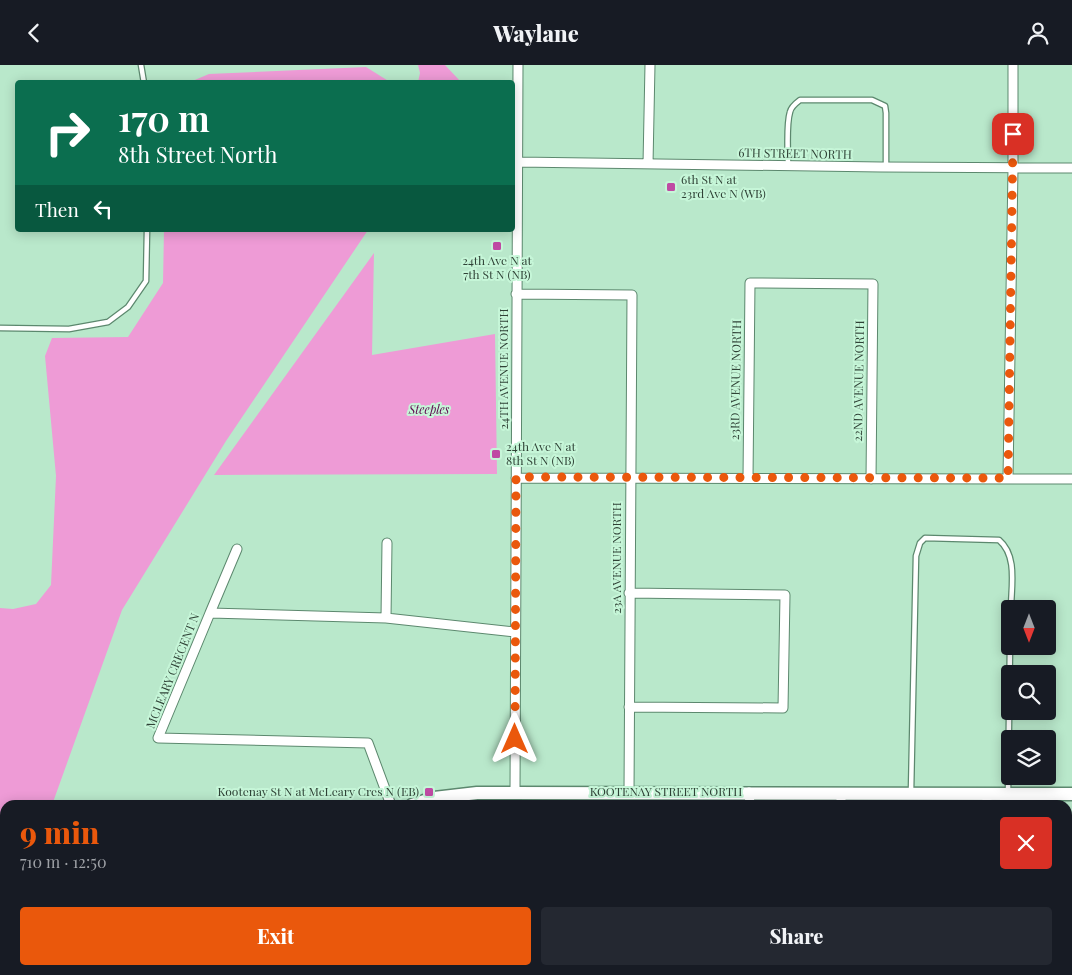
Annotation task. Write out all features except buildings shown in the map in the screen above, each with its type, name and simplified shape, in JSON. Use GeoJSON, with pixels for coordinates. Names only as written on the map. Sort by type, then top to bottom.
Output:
{"type":"FeatureCollection","features":[{"type":"Feature","properties":{"kind":"street","name":"24TH AVENUE NORTH"},"geometry":{"type":"LineString","coordinates":[[515,793],[518,65]]}},
{"type":"Feature","properties":{"kind":"street"},"geometry":{"type":"LineString","coordinates":[[648,164],[650,65]]}},
{"type":"Feature","properties":{"kind":"street"},"geometry":{"type":"LineString","coordinates":[[1008,478],[1013,65]]}},
{"type":"Feature","properties":{"kind":"street","name":"6TH STREET NORTH"},"geometry":{"type":"LineString","coordinates":[[518,163],[1072,168]]}},
{"type":"Feature","properties":{"kind":"street","name":"22ND AVENUE NORTH"},"geometry":{"type":"LineString","coordinates":[[750,283],[873,285],[871,479]]}},
{"type":"Feature","properties":{"kind":"street","name":"23RD AVENUE NORTH"},"geometry":{"type":"LineString","coordinates":[[748,478],[750,283]]}},
{"type":"Feature","properties":{"kind":"street","name":"23A AVENUE NORTH"},"geometry":{"type":"LineString","coordinates":[[516,294],[632,295],[629,792]]}},
{"type":"Feature","properties":{"kind":"street"},"geometry":{"type":"LineString","coordinates":[[516,477],[1072,479]]}},
{"type":"Feature","properties":{"kind":"street"},"geometry":{"type":"LineString","coordinates":[[386,618],[387,543]]}},
{"type":"Feature","properties":{"kind":"street"},"geometry":{"type":"LineString","coordinates":[[210,613],[238,549]]}},
{"type":"Feature","properties":{"kind":"street"},"geometry":{"type":"LineString","coordinates":[[629,593],[785,595],[784,708],[629,707]]}},
{"type":"Feature","properties":{"kind":"street","name":"MCLEARY CRECENT N"},"geometry":{"type":"LineString","coordinates":[[389,800],[368,743],[158,738],[210,613],[386,618],[515,632]]}},
{"type":"Feature","properties":{"kind":"street","name":"KOOTENAY STREET NORTH"},"geometry":{"type":"LineString","coordinates":[[428,800],[477,793],[629,792],[750,799],[841,799],[911,793],[987,799],[1008,793],[1072,793]]}},
{"type":"Feature","properties":{"kind":"lane"},"geometry":{"type":"LineString","coordinates":[[141,65],[144,80]]}},
{"type":"Feature","properties":{"kind":"lane"},"geometry":{"type":"LineString","coordinates":[[788,166],[790,111],[800,100],[872,100],[885,106],[886,167]]}},
{"type":"Feature","properties":{"kind":"lane"},"geometry":{"type":"LineString","coordinates":[[0,328],[69,329],[108,322],[128,307],[146,281],[147,232]]}},
{"type":"Feature","properties":{"kind":"lane"},"geometry":{"type":"LineString","coordinates":[[911,793],[916,556],[920,543],[925,539],[1000,540],[1010,553],[1010,600]]}},
{"type":"Feature","properties":{"kind":"lane"},"geometry":{"type":"LineString","coordinates":[[1008,793],[1010,655]]}},
{"type":"Feature","properties":{"kind":"green space"},"geometry":{"type":"Polygon","coordinates":[[[418,65],[445,65],[459,80],[418,80],[420,73],[418,65]]]}},
{"type":"Feature","properties":{"kind":"green space"},"geometry":{"type":"Polygon","coordinates":[[[366,67],[387,80],[195,80],[209,74],[366,67]]]}},
{"type":"Feature","properties":{"kind":"green space"},"geometry":{"type":"Polygon","coordinates":[[[164,232],[367,232],[226,441],[122,610],[54,800],[0,800],[0,608],[13,609],[36,604],[51,585],[56,476],[45,356],[52,338],[128,337],[163,283],[164,232]]]}},
{"type":"Feature","properties":{"kind":"green space","name":"Steeples"},"geometry":{"type":"Polygon","coordinates":[[[374,253],[372,355],[495,334],[497,474],[214,475],[374,253]]]}},
{"type":"Feature","properties":{"kind":"place","name":"6th St N at 23rd Ave N (WB)"},"geometry":{"type":"Point","coordinates":[671,187]}},
{"type":"Feature","properties":{"kind":"place","name":"24th Ave N at 7th St N (NB)"},"geometry":{"type":"Point","coordinates":[497,246]}},
{"type":"Feature","properties":{"kind":"place","name":"24th Ave N at 8th St N (NB)"},"geometry":{"type":"Point","coordinates":[496,454]}},
{"type":"Feature","properties":{"kind":"place","name":"Kootenay St N at McLeary Cres N (EB)"},"geometry":{"type":"Point","coordinates":[429,792]}},
{"type":"Feature","properties":{"kind":"route"},"geometry":{"type":"LineString","coordinates":[[515,739],[516,477],[1008,478],[1013,134]]}}]}
